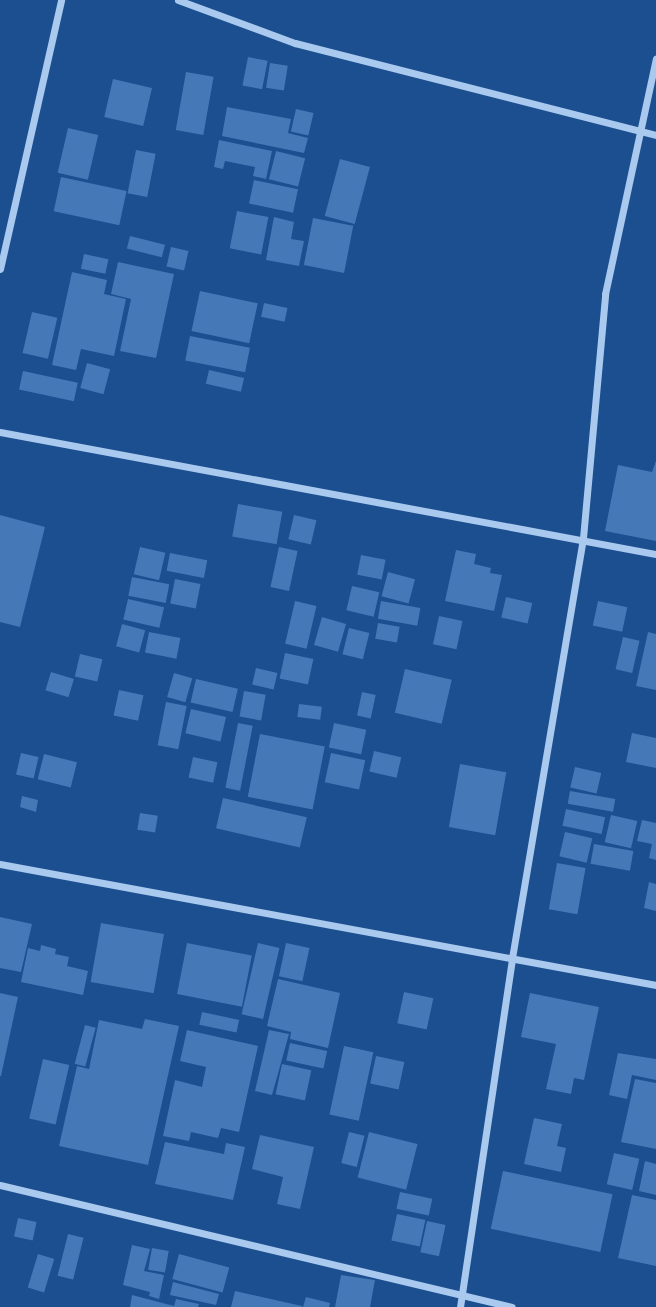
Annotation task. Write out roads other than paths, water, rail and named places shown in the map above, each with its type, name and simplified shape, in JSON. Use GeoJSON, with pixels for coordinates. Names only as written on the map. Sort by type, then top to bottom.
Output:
{"type":"FeatureCollection","features":[{"type":"Feature","properties":{"kind":"street"},"geometry":{"type":"LineString","coordinates":[[0,269],[61,0]]}},
{"type":"Feature","properties":{"kind":"street"},"geometry":{"type":"LineString","coordinates":[[178,0],[295,43],[656,135]]}},
{"type":"Feature","properties":{"kind":"street"},"geometry":{"type":"LineString","coordinates":[[460,1307],[512,958],[583,538],[605,294],[656,58]]}},
{"type":"Feature","properties":{"kind":"street"},"geometry":{"type":"LineString","coordinates":[[0,432],[583,538],[656,554]]}},
{"type":"Feature","properties":{"kind":"street"},"geometry":{"type":"LineString","coordinates":[[0,864],[656,985]]}},
{"type":"Feature","properties":{"kind":"street"},"geometry":{"type":"LineString","coordinates":[[0,1185],[512,1307]]}}]}
